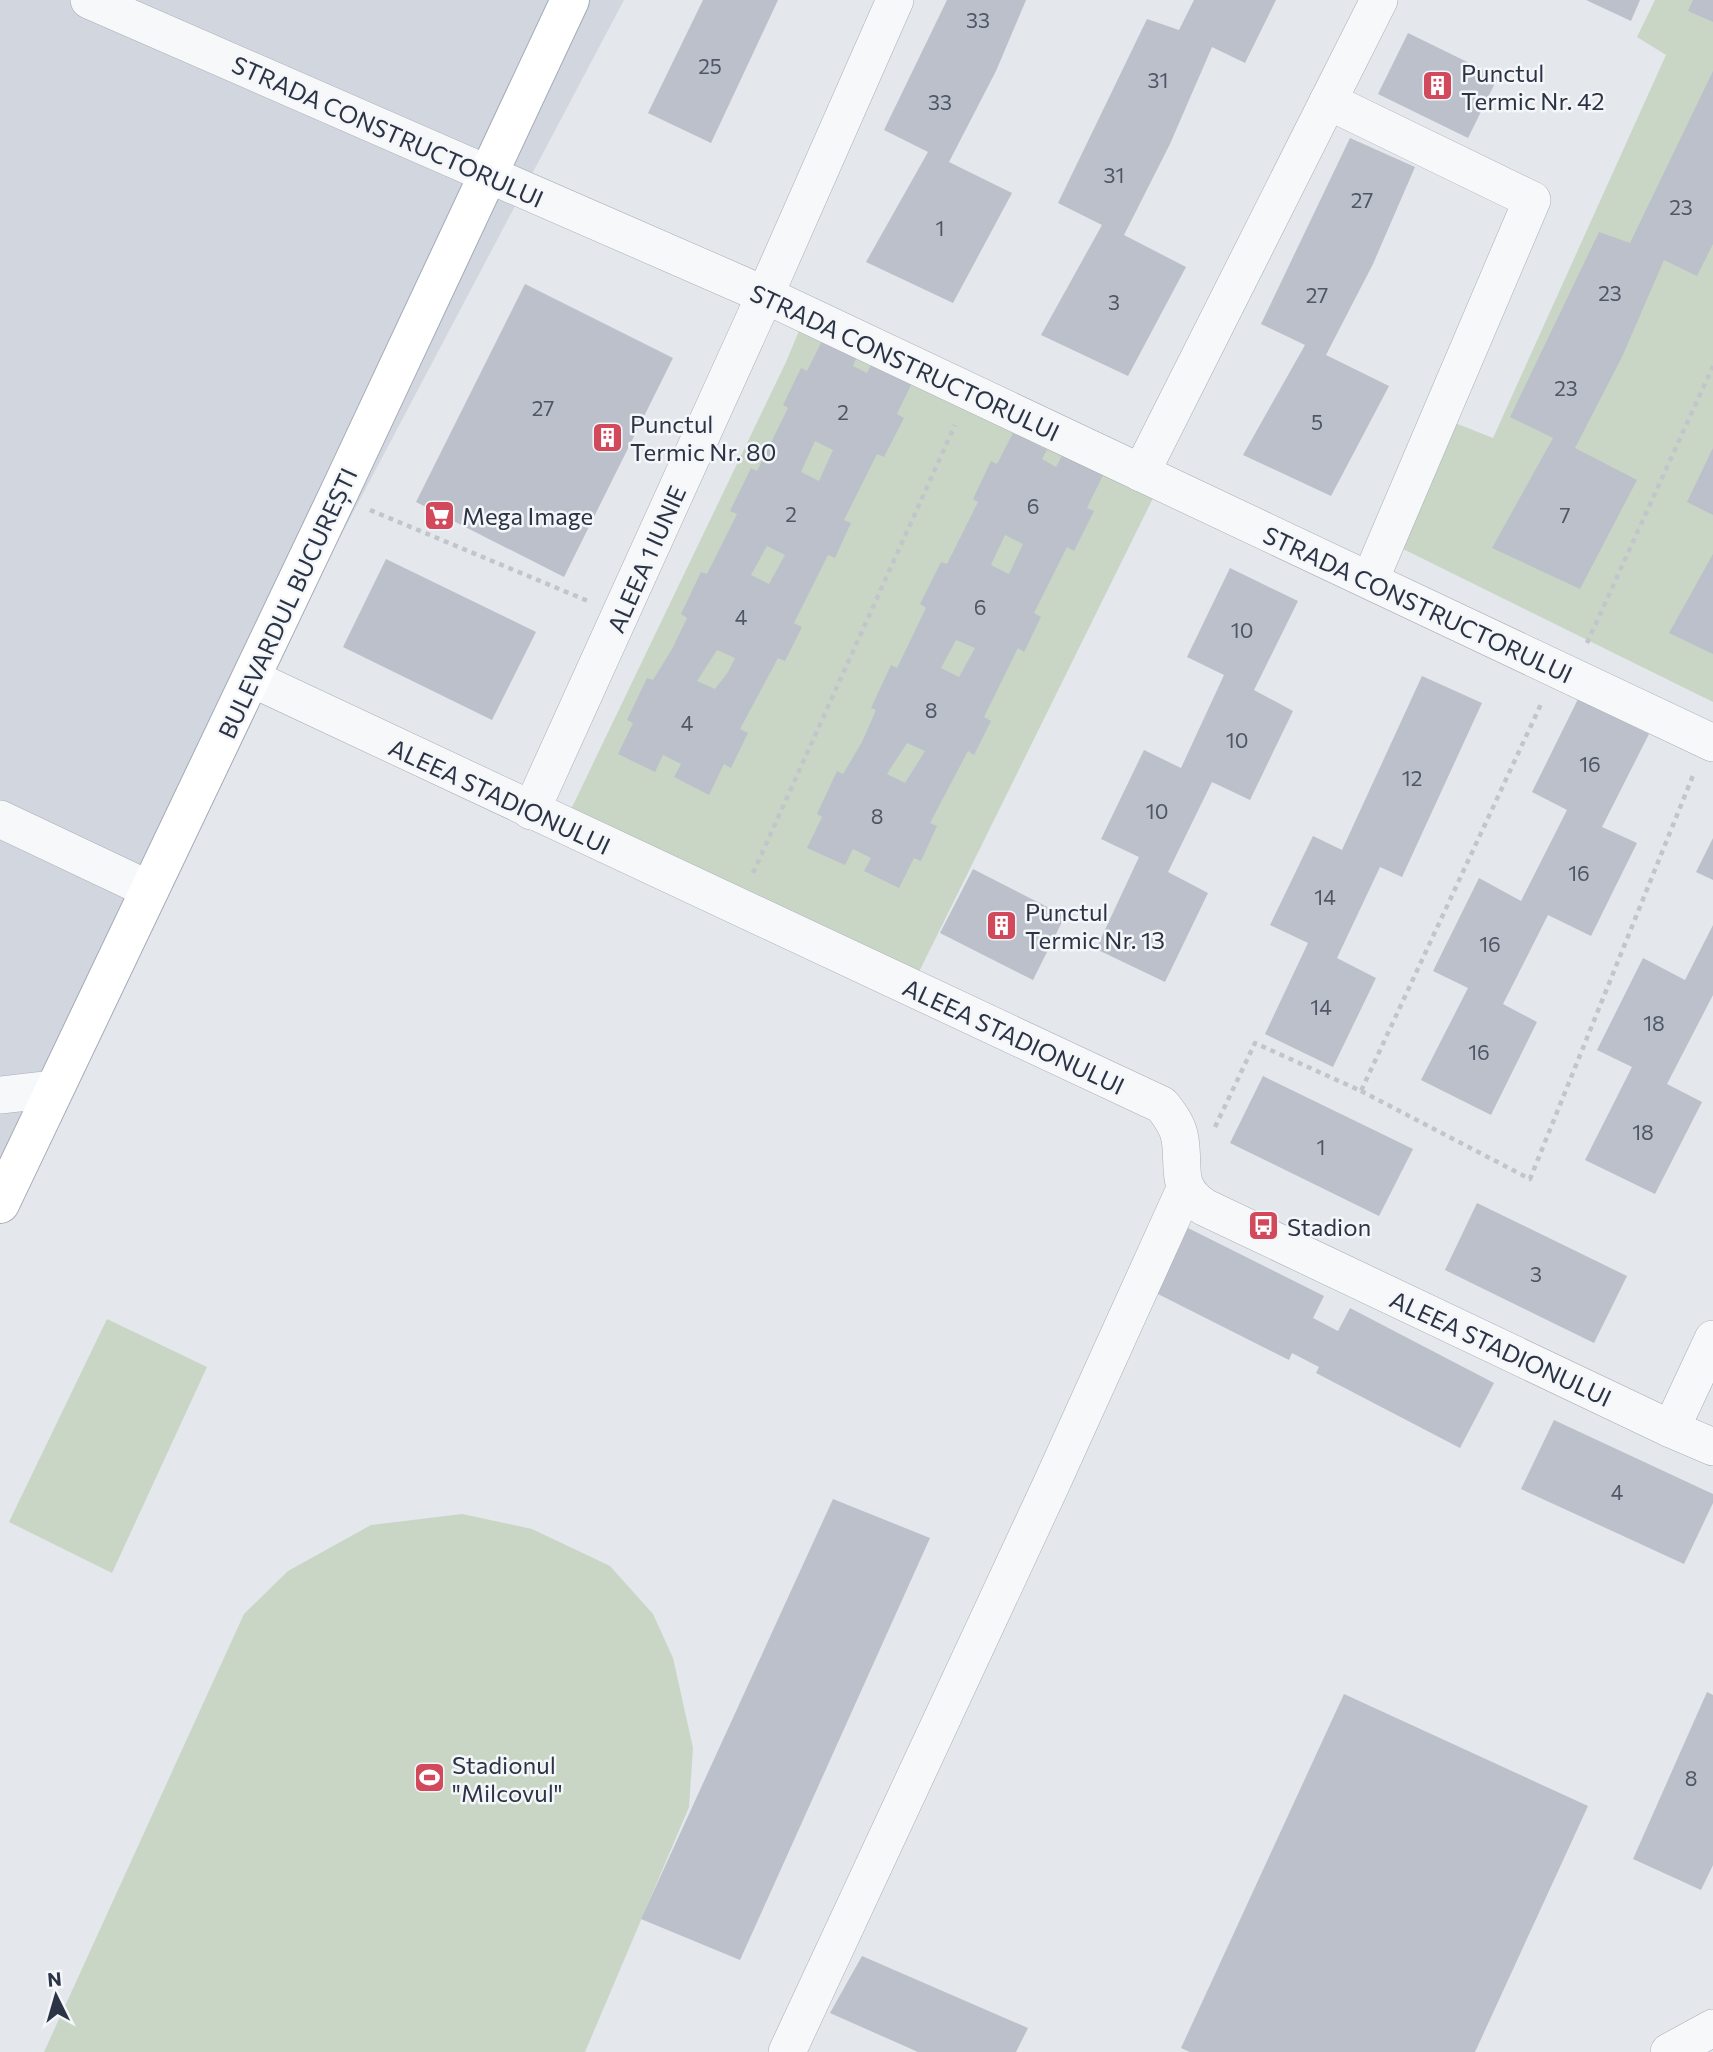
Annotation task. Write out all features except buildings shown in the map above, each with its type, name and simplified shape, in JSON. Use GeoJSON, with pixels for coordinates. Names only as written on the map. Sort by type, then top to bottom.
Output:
{"type":"FeatureCollection","features":[{"type":"Feature","properties":{"kind":"main road","name":"BULEVARDUL BUCUREȘTI"},"geometry":{"type":"LineString","coordinates":[[0,1204],[570,0]]}},
{"type":"Feature","properties":{"kind":"street","name":"STRADA CONSTRUCTORULUI"},"geometry":{"type":"LineString","coordinates":[[89,0],[765,295],[1710,741]]}},
{"type":"Feature","properties":{"kind":"street","name":"ALEEA 1 IUNIE"},"geometry":{"type":"LineString","coordinates":[[531,811],[765,295],[895,0]]}},
{"type":"Feature","properties":{"kind":"street"},"geometry":{"type":"LineString","coordinates":[[1141,472],[1379,0]]}},
{"type":"Feature","properties":{"kind":"street"},"geometry":{"type":"LineString","coordinates":[[1328,101],[1532,200],[1370,580]]}},
{"type":"Feature","properties":{"kind":"street","name":"ALEEA STADIONULUI"},"geometry":{"type":"LineString","coordinates":[[251,678],[1162,1105],[1174,1121],[1180,1137],[1181,1176],[1185,1189],[1204,1207],[1713,1447]]}},
{"type":"Feature","properties":{"kind":"street"},"geometry":{"type":"LineString","coordinates":[[0,819],[150,890]]}},
{"type":"Feature","properties":{"kind":"street"},"geometry":{"type":"LineString","coordinates":[[0,1095],[54,1088]]}},
{"type":"Feature","properties":{"kind":"street"},"geometry":{"type":"LineString","coordinates":[[787,2052],[1044,1500],[1185,1189]]}},
{"type":"Feature","properties":{"kind":"street"},"geometry":{"type":"LineString","coordinates":[[1671,1429],[1713,1339]]}},
{"type":"Feature","properties":{"kind":"street"},"geometry":{"type":"LineString","coordinates":[[1669,2052],[1713,2028]]}},
{"type":"Feature","properties":{"kind":"path"},"geometry":{"type":"LineString","coordinates":[[1360,1091],[1713,366]]}},
{"type":"Feature","properties":{"kind":"path"},"geometry":{"type":"LineString","coordinates":[[738,907],[970,392]]}},
{"type":"Feature","properties":{"kind":"path"},"geometry":{"type":"LineString","coordinates":[[337,497],[621,614]]}},
{"type":"Feature","properties":{"kind":"path"},"geometry":{"type":"LineString","coordinates":[[1214,1128],[1255,1042],[1360,1091],[1530,1179],[1710,741]]}},
{"type":"Feature","properties":{"kind":"shaded area"},"geometry":{"type":"Polygon","coordinates":[[[0,0],[624,0],[0,1180],[0,0]]]}},
{"type":"Feature","properties":{"kind":"green space"},"geometry":{"type":"Polygon","coordinates":[[[1655,0],[1713,0],[1713,702],[1387,541],[1440,417],[1493,438],[1666,55],[1637,37],[1655,0]]]}},
{"type":"Feature","properties":{"kind":"green space"},"geometry":{"type":"Polygon","coordinates":[[[806,314],[1161,482],[911,988],[563,826],[786,362],[806,314]]]}},
{"type":"Feature","properties":{"kind":"green space"},"geometry":{"type":"Polygon","coordinates":[[[107,1319],[207,1367],[112,1573],[9,1522],[107,1319]]]}},
{"type":"Feature","properties":{"kind":"green space","name":"Stadionul \"Milcovul\""},"geometry":{"type":"Polygon","coordinates":[[[462,1514],[532,1529],[610,1566],[653,1614],[673,1658],[693,1748],[689,1807],[585,2052],[44,2052],[244,1614],[288,1571],[371,1525],[462,1514]]]}},
{"type":"Feature","properties":{"kind":"place","name":"Punctul Termic Nr. 42"},"geometry":{"type":"Point","coordinates":[1438,86]}},
{"type":"Feature","properties":{"kind":"place","name":"Punctul Termic Nr. 80"},"geometry":{"type":"Point","coordinates":[607,437]}},
{"type":"Feature","properties":{"kind":"place","name":"Mega Image"},"geometry":{"type":"Point","coordinates":[439,515]}},
{"type":"Feature","properties":{"kind":"place","name":"Punctul Termic Nr. 13"},"geometry":{"type":"Point","coordinates":[1002,925]}},
{"type":"Feature","properties":{"kind":"place","name":"Stadion"},"geometry":{"type":"Point","coordinates":[1264,1226]}},
{"type":"Feature","properties":{"kind":"place","name":"Stadionul \"Milcovul\""},"geometry":{"type":"Point","coordinates":[429,1778]}}]}
